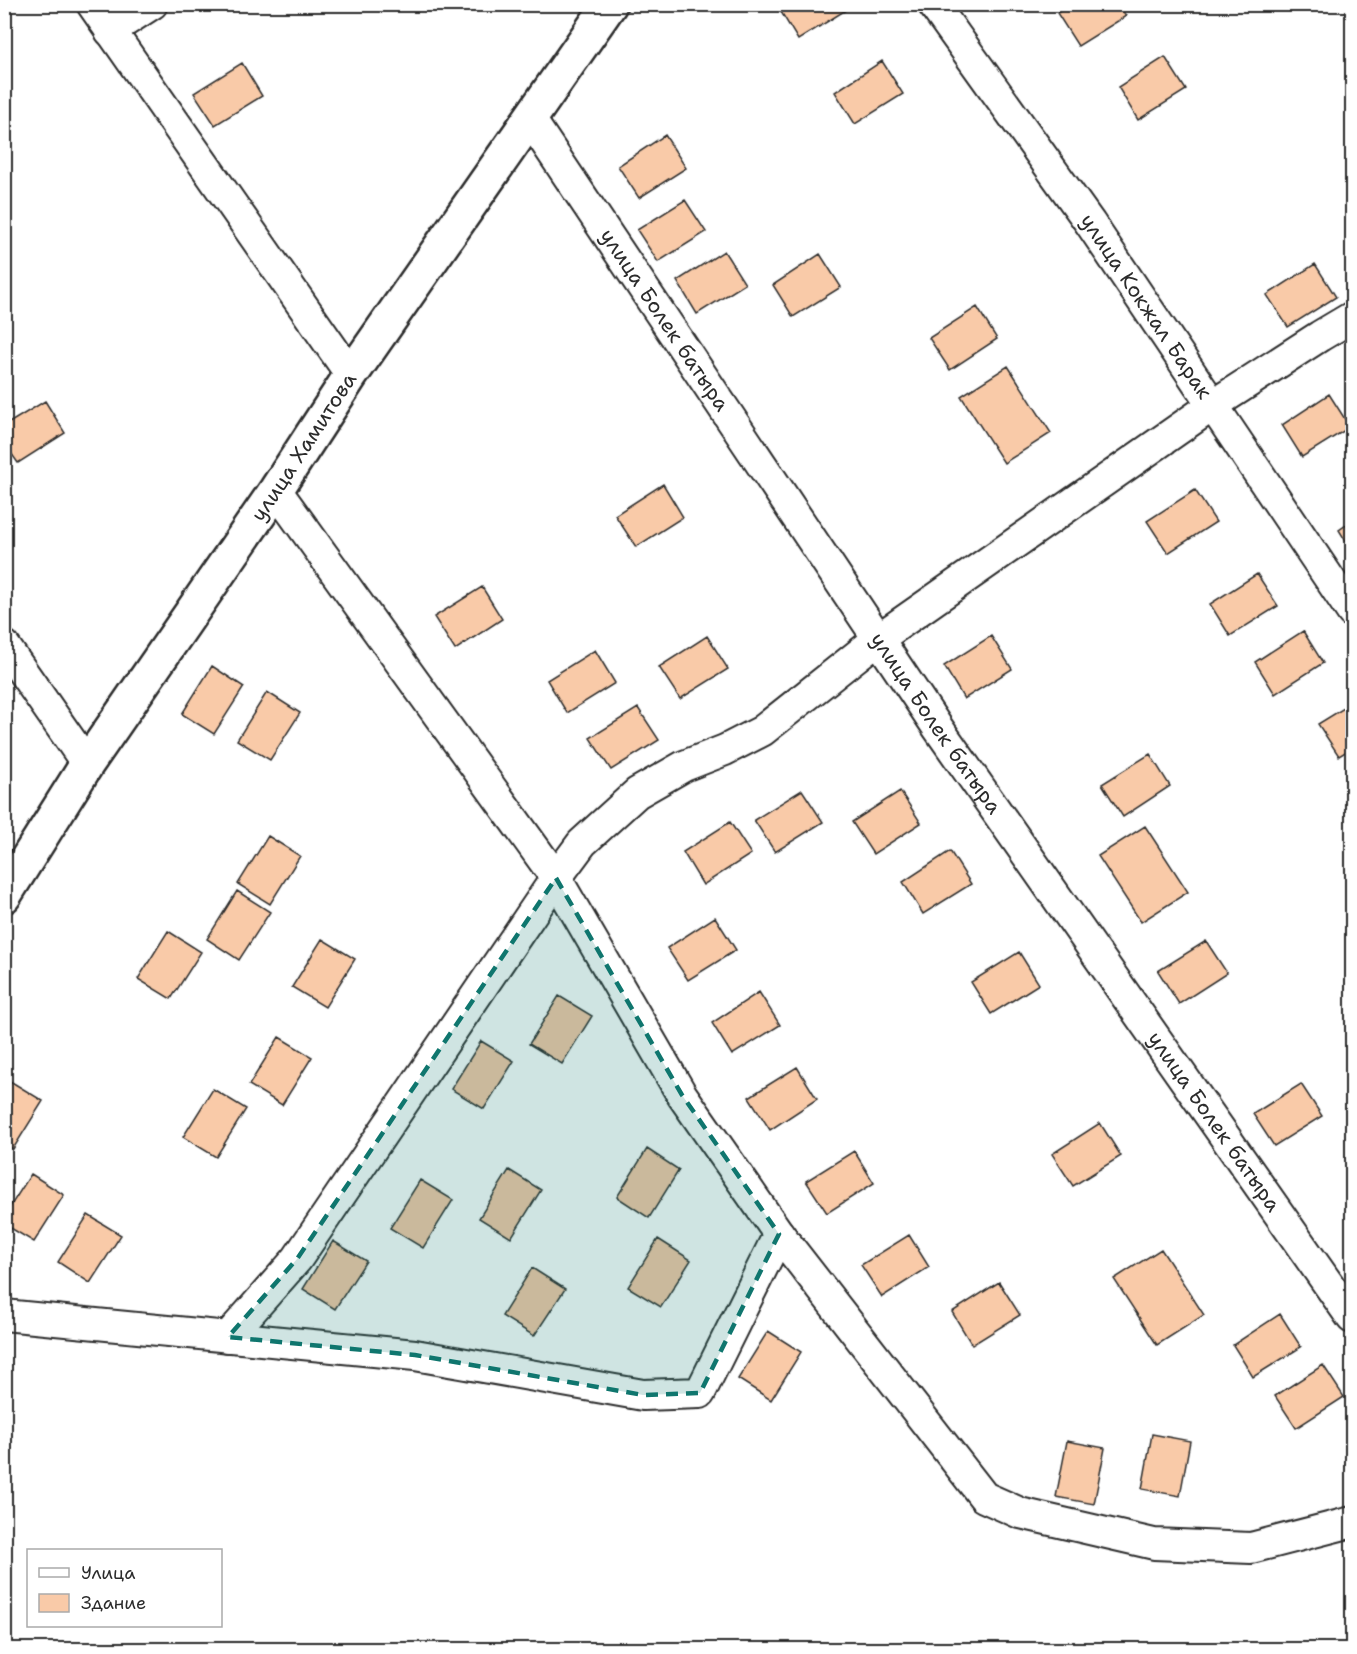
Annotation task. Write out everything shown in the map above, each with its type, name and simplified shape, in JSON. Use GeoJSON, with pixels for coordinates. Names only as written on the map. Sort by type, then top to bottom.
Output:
{"type":"FeatureCollection","features":[{"type":"Feature","properties":{"kind":"street"},"geometry":{"type":"LineString","coordinates":[[92,4],[351,375]]}},
{"type":"Feature","properties":{"kind":"street"},"geometry":{"type":"LineString","coordinates":[[110,32],[152,4]]}},
{"type":"Feature","properties":{"kind":"street","name":"улица Хамитова"},"geometry":{"type":"LineString","coordinates":[[4,896],[87,764],[276,490],[351,375],[610,4]]}},
{"type":"Feature","properties":{"kind":"street","name":"улица Кокжал Барак"},"geometry":{"type":"LineString","coordinates":[[933,4],[1090,223],[1353,612]]}},
{"type":"Feature","properties":{"kind":"street","name":"улица Болек батыра"},"geometry":{"type":"LineString","coordinates":[[530,119],[938,728],[1353,1318]]}},
{"type":"Feature","properties":{"kind":"street"},"geometry":{"type":"LineString","coordinates":[[228,1337],[297,1259],[582,843],[637,793],[684,766],[725,750],[762,730],[878,639],[1213,405],[1353,317]]}},
{"type":"Feature","properties":{"kind":"street"},"geometry":{"type":"LineString","coordinates":[[276,490],[556,878],[682,1095],[779,1234],[984,1497],[1020,1513],[1154,1544],[1251,1548],[1353,1522]]}},
{"type":"Feature","properties":{"kind":"street"},"geometry":{"type":"LineString","coordinates":[[4,645],[87,764]]}},
{"type":"Feature","properties":{"kind":"street"},"geometry":{"type":"LineString","coordinates":[[4,1315],[415,1355],[643,1395],[700,1393],[779,1234]]}},
{"type":"Feature","properties":{"kind":"highlighted area"},"geometry":{"type":"Polygon","coordinates":[[[556,878],[682,1095],[779,1234],[700,1393],[643,1395],[415,1355],[228,1337],[297,1259],[556,878]]]}},
{"type":"Feature","properties":{"kind":"building"},"geometry":{"type":"Polygon","coordinates":[[[782,4],[843,4],[846,10],[798,40],[778,7],[782,4]]]}},
{"type":"Feature","properties":{"kind":"building"},"geometry":{"type":"Polygon","coordinates":[[[1071,4],[1119,4],[1126,16],[1078,46],[1057,13],[1071,4]]]}},
{"type":"Feature","properties":{"kind":"building"},"geometry":{"type":"Polygon","coordinates":[[[1302,4],[1318,4],[1306,12],[1302,4]]]}},
{"type":"Feature","properties":{"kind":"building"},"geometry":{"type":"Polygon","coordinates":[[[1165,57],[1186,90],[1138,120],[1118,87],[1165,57]]]}},
{"type":"Feature","properties":{"kind":"building"},"geometry":{"type":"Polygon","coordinates":[[[882,61],[903,94],[855,124],[835,92],[882,61]]]}},
{"type":"Feature","properties":{"kind":"building"},"geometry":{"type":"Polygon","coordinates":[[[242,63],[262,96],[215,125],[194,93],[242,63]]]}},
{"type":"Feature","properties":{"kind":"building"},"geometry":{"type":"Polygon","coordinates":[[[665,135],[686,168],[639,198],[618,166],[665,135]]]}},
{"type":"Feature","properties":{"kind":"building"},"geometry":{"type":"Polygon","coordinates":[[[685,200],[706,232],[658,262],[637,230],[685,200]]]}},
{"type":"Feature","properties":{"kind":"building"},"geometry":{"type":"Polygon","coordinates":[[[724,251],[745,284],[697,314],[677,281],[724,251]]]}},
{"type":"Feature","properties":{"kind":"building"},"geometry":{"type":"Polygon","coordinates":[[[820,254],[841,287],[793,317],[773,285],[820,254]]]}},
{"type":"Feature","properties":{"kind":"building"},"geometry":{"type":"Polygon","coordinates":[[[1315,264],[1336,297],[1288,327],[1267,295],[1315,264]]]}},
{"type":"Feature","properties":{"kind":"building"},"geometry":{"type":"Polygon","coordinates":[[[977,307],[997,339],[950,370],[929,338],[977,307]]]}},
{"type":"Feature","properties":{"kind":"building"},"geometry":{"type":"Polygon","coordinates":[[[1008,366],[1051,433],[1004,463],[961,396],[1008,366]]]}},
{"type":"Feature","properties":{"kind":"building"},"geometry":{"type":"Polygon","coordinates":[[[1329,394],[1350,427],[1302,457],[1282,425],[1329,394]]]}},
{"type":"Feature","properties":{"kind":"building"},"geometry":{"type":"Polygon","coordinates":[[[45,401],[65,433],[18,463],[4,443],[4,426],[45,401]]]}},
{"type":"Feature","properties":{"kind":"building"},"geometry":{"type":"Polygon","coordinates":[[[663,484],[683,517],[636,547],[615,515],[663,484]]]}},
{"type":"Feature","properties":{"kind":"building"},"geometry":{"type":"Polygon","coordinates":[[[1195,490],[1216,522],[1168,553],[1147,521],[1195,490]]]}},
{"type":"Feature","properties":{"kind":"building"},"geometry":{"type":"Polygon","coordinates":[[[1352,521],[1352,551],[1339,530],[1352,521]]]}},
{"type":"Feature","properties":{"kind":"building"},"geometry":{"type":"Polygon","coordinates":[[[1257,574],[1278,606],[1230,636],[1210,604],[1257,574]]]}},
{"type":"Feature","properties":{"kind":"building"},"geometry":{"type":"Polygon","coordinates":[[[482,587],[502,619],[455,650],[434,617],[482,587]]]}},
{"type":"Feature","properties":{"kind":"building"},"geometry":{"type":"Polygon","coordinates":[[[1303,631],[1323,663],[1275,694],[1255,662],[1303,631]]]}},
{"type":"Feature","properties":{"kind":"building"},"geometry":{"type":"Polygon","coordinates":[[[707,636],[728,669],[680,699],[659,667],[707,636]]]}},
{"type":"Feature","properties":{"kind":"building"},"geometry":{"type":"Polygon","coordinates":[[[991,636],[1012,669],[964,699],[944,666],[991,636]]]}},
{"type":"Feature","properties":{"kind":"building"},"geometry":{"type":"Polygon","coordinates":[[[595,650],[615,683],[567,713],[547,680],[595,650]]]}},
{"type":"Feature","properties":{"kind":"building"},"geometry":{"type":"Polygon","coordinates":[[[212,666],[244,687],[214,734],[182,714],[212,666]]]}},
{"type":"Feature","properties":{"kind":"building"},"geometry":{"type":"Polygon","coordinates":[[[267,692],[300,713],[270,760],[237,740],[267,692]]]}},
{"type":"Feature","properties":{"kind":"building"},"geometry":{"type":"Polygon","coordinates":[[[1352,703],[1352,748],[1339,756],[1318,724],[1352,703]]]}},
{"type":"Feature","properties":{"kind":"building"},"geometry":{"type":"Polygon","coordinates":[[[638,708],[659,740],[611,770],[590,738],[638,708]]]}},
{"type":"Feature","properties":{"kind":"building"},"geometry":{"type":"Polygon","coordinates":[[[1150,754],[1170,786],[1123,817],[1102,784],[1150,754]]]}},
{"type":"Feature","properties":{"kind":"building"},"geometry":{"type":"Polygon","coordinates":[[[802,790],[823,822],[775,852],[754,820],[802,790]]]}},
{"type":"Feature","properties":{"kind":"building"},"geometry":{"type":"Polygon","coordinates":[[[900,791],[921,823],[873,854],[852,822],[900,791]]]}},
{"type":"Feature","properties":{"kind":"building"},"geometry":{"type":"Polygon","coordinates":[[[730,822],[751,854],[703,885],[683,852],[730,822]]]}},
{"type":"Feature","properties":{"kind":"building"},"geometry":{"type":"Polygon","coordinates":[[[1145,826],[1188,892],[1141,922],[1098,856],[1145,826]]]}},
{"type":"Feature","properties":{"kind":"building"},"geometry":{"type":"Polygon","coordinates":[[[268,836],[300,856],[270,904],[238,884],[268,836]]]}},
{"type":"Feature","properties":{"kind":"building"},"geometry":{"type":"Polygon","coordinates":[[[950,851],[971,884],[923,914],[903,882],[950,851]]]}},
{"type":"Feature","properties":{"kind":"building"},"geometry":{"type":"Polygon","coordinates":[[[237,891],[270,912],[239,960],[207,939],[237,891]]]}},
{"type":"Feature","properties":{"kind":"building"},"geometry":{"type":"Polygon","coordinates":[[[715,917],[736,950],[688,980],[667,948],[715,917]]]}},
{"type":"Feature","properties":{"kind":"building"},"geometry":{"type":"Polygon","coordinates":[[[168,931],[201,952],[171,999],[138,979],[168,931]]]}},
{"type":"Feature","properties":{"kind":"building"},"geometry":{"type":"Polygon","coordinates":[[[322,939],[355,959],[325,1007],[292,987],[322,939]]]}},
{"type":"Feature","properties":{"kind":"building"},"geometry":{"type":"Polygon","coordinates":[[[1206,941],[1227,973],[1179,1004],[1158,971],[1206,941]]]}},
{"type":"Feature","properties":{"kind":"building"},"geometry":{"type":"Polygon","coordinates":[[[1019,952],[1039,984],[991,1014],[971,982],[1019,952]]]}},
{"type":"Feature","properties":{"kind":"building"},"geometry":{"type":"Polygon","coordinates":[[[759,992],[780,1025],[732,1055],[712,1023],[759,992]]]}},
{"type":"Feature","properties":{"kind":"building"},"geometry":{"type":"Polygon","coordinates":[[[559,996],[592,1016],[562,1064],[529,1044],[559,996]]]}},
{"type":"Feature","properties":{"kind":"building"},"geometry":{"type":"Polygon","coordinates":[[[279,1037],[312,1057],[282,1105],[249,1085],[279,1037]]]}},
{"type":"Feature","properties":{"kind":"building"},"geometry":{"type":"Polygon","coordinates":[[[481,1041],[514,1061],[484,1109],[451,1089],[481,1041]]]}},
{"type":"Feature","properties":{"kind":"building"},"geometry":{"type":"Polygon","coordinates":[[[797,1067],[817,1099],[770,1130],[749,1097],[797,1067]]]}},
{"type":"Feature","properties":{"kind":"building"},"geometry":{"type":"Polygon","coordinates":[[[10,1081],[43,1101],[13,1149],[4,1143],[4,1090],[10,1081]]]}},
{"type":"Feature","properties":{"kind":"building"},"geometry":{"type":"Polygon","coordinates":[[[1301,1084],[1322,1116],[1274,1146],[1253,1114],[1301,1084]]]}},
{"type":"Feature","properties":{"kind":"building"},"geometry":{"type":"Polygon","coordinates":[[[213,1089],[246,1109],[216,1157],[183,1137],[213,1089]]]}},
{"type":"Feature","properties":{"kind":"building"},"geometry":{"type":"Polygon","coordinates":[[[1100,1123],[1121,1156],[1073,1186],[1052,1154],[1100,1123]]]}},
{"type":"Feature","properties":{"kind":"building"},"geometry":{"type":"Polygon","coordinates":[[[647,1149],[679,1170],[649,1218],[617,1197],[647,1149]]]}},
{"type":"Feature","properties":{"kind":"building"},"geometry":{"type":"Polygon","coordinates":[[[854,1151],[874,1183],[827,1213],[806,1181],[854,1151]]]}},
{"type":"Feature","properties":{"kind":"building"},"geometry":{"type":"Polygon","coordinates":[[[509,1170],[541,1190],[511,1238],[479,1218],[509,1170]]]}},
{"type":"Feature","properties":{"kind":"building"},"geometry":{"type":"Polygon","coordinates":[[[31,1174],[64,1195],[34,1242],[4,1224],[4,1216],[31,1174]]]}},
{"type":"Feature","properties":{"kind":"building"},"geometry":{"type":"Polygon","coordinates":[[[420,1180],[453,1200],[423,1248],[390,1228],[420,1180]]]}},
{"type":"Feature","properties":{"kind":"building"},"geometry":{"type":"Polygon","coordinates":[[[88,1215],[121,1235],[90,1283],[58,1262],[88,1215]]]}},
{"type":"Feature","properties":{"kind":"building"},"geometry":{"type":"Polygon","coordinates":[[[909,1235],[929,1267],[882,1297],[861,1265],[909,1235]]]}},
{"type":"Feature","properties":{"kind":"building"},"geometry":{"type":"Polygon","coordinates":[[[658,1239],[691,1260],[661,1307],[628,1287],[658,1239]]]}},
{"type":"Feature","properties":{"kind":"building"},"geometry":{"type":"Polygon","coordinates":[[[333,1241],[366,1261],[335,1309],[303,1289],[333,1241]]]}},
{"type":"Feature","properties":{"kind":"building"},"geometry":{"type":"Polygon","coordinates":[[[1161,1249],[1204,1315],[1157,1345],[1114,1279],[1161,1249]]]}},
{"type":"Feature","properties":{"kind":"building"},"geometry":{"type":"Polygon","coordinates":[[[532,1268],[565,1289],[534,1336],[502,1316],[532,1268]]]}},
{"type":"Feature","properties":{"kind":"building"},"geometry":{"type":"Polygon","coordinates":[[[999,1282],[1020,1315],[972,1345],[952,1312],[999,1282]]]}},
{"type":"Feature","properties":{"kind":"building"},"geometry":{"type":"Polygon","coordinates":[[[1280,1314],[1301,1347],[1253,1377],[1233,1345],[1280,1314]]]}},
{"type":"Feature","properties":{"kind":"building"},"geometry":{"type":"Polygon","coordinates":[[[768,1331],[801,1352],[771,1400],[738,1379],[768,1331]]]}},
{"type":"Feature","properties":{"kind":"building"},"geometry":{"type":"Polygon","coordinates":[[[1323,1365],[1344,1397],[1296,1428],[1275,1396],[1323,1365]]]}},
{"type":"Feature","properties":{"kind":"building"},"geometry":{"type":"Polygon","coordinates":[[[1152,1434],[1190,1441],[1180,1496],[1142,1489],[1152,1434]]]}},
{"type":"Feature","properties":{"kind":"building"},"geometry":{"type":"Polygon","coordinates":[[[1067,1441],[1105,1448],[1094,1504],[1056,1497],[1067,1441]]]}}]}
